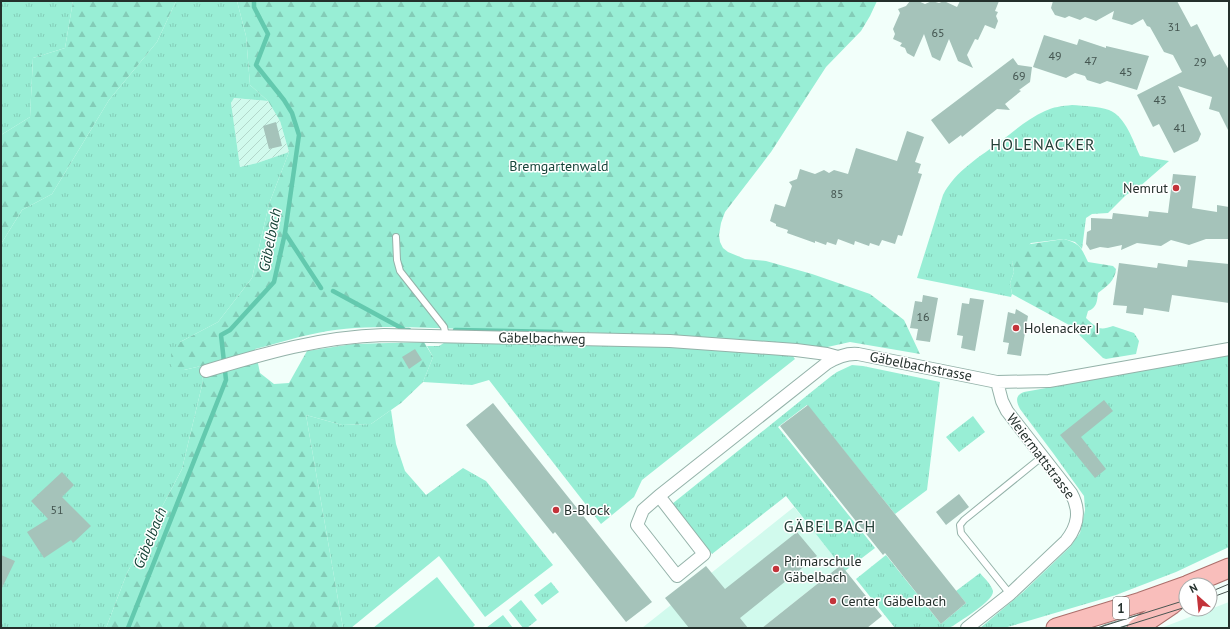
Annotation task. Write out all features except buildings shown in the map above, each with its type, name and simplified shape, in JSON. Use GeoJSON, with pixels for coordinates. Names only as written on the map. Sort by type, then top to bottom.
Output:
{"type":"FeatureCollection","features":[{"type":"Feature","properties":{"kind":"main road","name":"1"},"geometry":{"type":"LineString","coordinates":[[1210,577],[1229,568]]}},
{"type":"Feature","properties":{"kind":"main road","name":"1"},"geometry":{"type":"LineString","coordinates":[[1056,628],[1178,590]]}},
{"type":"Feature","properties":{"kind":"main road","name":"1"},"geometry":{"type":"LineString","coordinates":[[1137,628],[1171,605],[1178,598]]}},
{"type":"Feature","properties":{"kind":"street","name":"Gäbelbachweg"},"geometry":{"type":"LineString","coordinates":[[206,371],[306,343],[354,336],[405,335],[670,341],[796,350],[838,357]]}},
{"type":"Feature","properties":{"kind":"street","name":"Gäbelbachstrasse"},"geometry":{"type":"LineString","coordinates":[[658,496],[704,554],[677,576],[637,525],[643,510],[658,496],[827,363],[846,354],[858,354],[997,382],[1050,381],[1229,349]]}},
{"type":"Feature","properties":{"kind":"street","name":"Weiermattstrasse"},"geometry":{"type":"LineString","coordinates":[[967,628],[1010,594],[1066,541],[1077,520],[1077,506],[1071,493],[1007,411],[1002,401],[997,382]]}},
{"type":"Feature","properties":{"kind":"lane"},"geometry":{"type":"LineString","coordinates":[[396,237],[397,260],[400,271],[441,323],[446,336]]}},
{"type":"Feature","properties":{"kind":"lane"},"geometry":{"type":"LineString","coordinates":[[1010,594],[961,533],[960,525],[964,520],[1043,456]]}},
{"type":"Feature","properties":{"kind":"lane"},"geometry":{"type":"LineString","coordinates":[[1106,628],[1161,611]]}},
{"type":"Feature","properties":{"kind":"shaded area"},"geometry":{"type":"Polygon","coordinates":[[[233,98],[268,101],[280,121],[289,152],[240,167],[231,104],[233,98]]]}},
{"type":"Feature","properties":{"kind":"shaded area","name":"Primarschule Gäbelbach"},"geometry":{"type":"Polygon","coordinates":[[[794,507],[841,565],[762,628],[642,628],[794,507]]]}},
{"type":"Feature","properties":{"kind":"shaded area"},"geometry":{"type":"Polygon","coordinates":[[[1229,602],[1229,628],[1161,628],[1190,617],[1218,617],[1218,606],[1229,602]]]}},
{"type":"Feature","properties":{"kind":"green space"},"geometry":{"type":"Polygon","coordinates":[[[1,1],[73,1],[65,48],[33,58],[30,117],[1,135],[1,1]]]}},
{"type":"Feature","properties":{"kind":"green space"},"geometry":{"type":"Polygon","coordinates":[[[73,1],[176,1],[157,42],[109,100],[52,194],[22,210],[1,244],[1,135],[30,117],[33,58],[65,48],[73,1]]]}},
{"type":"Feature","properties":{"kind":"green space"},"geometry":{"type":"Polygon","coordinates":[[[176,1],[237,1],[246,36],[250,85],[268,101],[234,98],[231,103],[240,167],[289,152],[269,204],[252,278],[218,322],[180,342],[184,370],[201,366],[203,381],[182,469],[127,573],[106,628],[1,628],[1,244],[22,210],[52,194],[109,100],[157,42],[176,1]]]}},
{"type":"Feature","properties":{"kind":"green space","name":"Bremgartenwald"},"geometry":{"type":"Polygon","coordinates":[[[237,1],[877,1],[861,31],[826,67],[771,152],[725,212],[719,235],[723,248],[728,252],[745,259],[766,261],[812,274],[870,294],[904,320],[920,354],[850,342],[823,348],[673,335],[402,327],[355,328],[328,331],[255,349],[260,373],[274,384],[289,383],[307,351],[353,344],[424,342],[433,357],[423,382],[401,403],[371,424],[342,425],[306,415],[343,628],[106,628],[127,573],[182,469],[203,381],[201,366],[184,370],[172,367],[171,354],[180,342],[218,322],[252,278],[269,204],[289,152],[280,121],[268,101],[250,85],[246,36],[237,1]]]}},
{"type":"Feature","properties":{"kind":"green space"},"geometry":{"type":"Polygon","coordinates":[[[1072,105],[1091,106],[1115,113],[1128,130],[1140,156],[1169,161],[1138,188],[1126,195],[1108,213],[1092,214],[1086,218],[1082,249],[1075,242],[1064,239],[1031,243],[1012,262],[1014,272],[1010,283],[1012,294],[1011,297],[917,278],[943,195],[948,186],[961,171],[1033,117],[1051,109],[1072,105]]]}},
{"type":"Feature","properties":{"kind":"green space"},"geometry":{"type":"Polygon","coordinates":[[[1064,239],[1077,245],[1084,253],[1088,262],[1113,266],[1116,269],[1112,280],[1098,293],[1096,304],[1091,310],[1088,311],[1086,318],[1098,328],[1113,326],[1134,333],[1139,341],[1136,354],[1106,359],[1103,358],[1069,325],[1012,294],[1010,283],[1014,272],[1012,262],[1024,245],[1064,239]]]}},
{"type":"Feature","properties":{"kind":"green space"},"geometry":{"type":"Polygon","coordinates":[[[447,341],[646,345],[792,355],[795,359],[642,480],[634,497],[601,524],[489,380],[472,385],[423,382],[433,357],[427,346],[439,346],[447,341]]]}},
{"type":"Feature","properties":{"kind":"green space"},"geometry":{"type":"Polygon","coordinates":[[[1229,355],[1229,547],[1176,572],[1116,595],[1004,628],[980,628],[1022,593],[1070,547],[1080,533],[1085,510],[1084,496],[1020,409],[1017,401],[1019,395],[1024,392],[1229,355]]]}},
{"type":"Feature","properties":{"kind":"green space"},"geometry":{"type":"Polygon","coordinates":[[[852,365],[940,382],[927,490],[895,514],[807,405],[778,427],[875,548],[845,571],[786,496],[712,554],[672,504],[830,377],[852,365]]]}},
{"type":"Feature","properties":{"kind":"green space"},"geometry":{"type":"Polygon","coordinates":[[[391,410],[396,444],[405,471],[426,495],[463,468],[486,481],[553,565],[485,617],[439,556],[351,628],[343,628],[306,415],[342,425],[371,424],[391,410]]]}},
{"type":"Feature","properties":{"kind":"green space"},"geometry":{"type":"Polygon","coordinates":[[[973,416],[985,432],[959,452],[946,437],[973,416]]]}},
{"type":"Feature","properties":{"kind":"green space"},"geometry":{"type":"Polygon","coordinates":[[[886,555],[941,624],[966,603],[956,591],[980,573],[992,588],[992,595],[983,605],[948,628],[895,628],[856,579],[886,555]]]}},
{"type":"Feature","properties":{"kind":"green space"},"geometry":{"type":"Polygon","coordinates":[[[437,577],[475,625],[472,628],[373,628],[437,577]]]}},
{"type":"Feature","properties":{"kind":"green space"},"geometry":{"type":"Polygon","coordinates":[[[551,582],[559,592],[542,605],[534,595],[551,582]]]}},
{"type":"Feature","properties":{"kind":"green space"},"geometry":{"type":"Polygon","coordinates":[[[521,600],[537,620],[527,628],[523,628],[509,610],[521,600]]]}},
{"type":"Feature","properties":{"kind":"green space"},"geometry":{"type":"Polygon","coordinates":[[[503,615],[513,628],[486,628],[503,615]]]}},
{"type":"Feature","properties":{"kind":"waterway","name":"Gäbelbach"},"geometry":{"type":"LineString","coordinates":[[128,628],[226,380],[221,335],[230,330],[274,282],[285,233],[299,135],[292,113],[284,100],[256,65],[268,34],[254,7],[254,1]]}},
{"type":"Feature","properties":{"kind":"waterway"},"geometry":{"type":"LineString","coordinates":[[285,233],[321,288]]}},
{"type":"Feature","properties":{"kind":"waterway"},"geometry":{"type":"LineString","coordinates":[[333,291],[405,330],[409,330]]}},
{"type":"Feature","properties":{"kind":"waterway"},"geometry":{"type":"LineString","coordinates":[[455,330],[561,332]]}},
{"type":"Feature","properties":{"kind":"tram line"},"geometry":{"type":"LineString","coordinates":[[1218,589],[1229,584]]}},
{"type":"Feature","properties":{"kind":"tram line"},"geometry":{"type":"LineString","coordinates":[[1218,595],[1229,591]]}},
{"type":"Feature","properties":{"kind":"tram line"},"geometry":{"type":"LineString","coordinates":[[1097,628],[1178,603]]}},
{"type":"Feature","properties":{"kind":"tram line"},"geometry":{"type":"LineString","coordinates":[[1119,628],[1178,610]]}},
{"type":"Feature","properties":{"kind":"place","name":"Nemrut"},"geometry":{"type":"Point","coordinates":[1176,188]}},
{"type":"Feature","properties":{"kind":"place","name":"Holenacker I"},"geometry":{"type":"Point","coordinates":[1016,328]}},
{"type":"Feature","properties":{"kind":"place","name":"B-Block"},"geometry":{"type":"Point","coordinates":[556,510]}},
{"type":"Feature","properties":{"kind":"place","name":"Primarschule Gäbelbach"},"geometry":{"type":"Point","coordinates":[776,569]}},
{"type":"Feature","properties":{"kind":"place","name":"Center Gäbelbach"},"geometry":{"type":"Point","coordinates":[833,601]}},
{"type":"Feature","properties":{"kind":"district","name":"HOLENACKER"},"geometry":{"type":"Point","coordinates":[1043,144]}},
{"type":"Feature","properties":{"kind":"district","name":"GÄBELBACH"},"geometry":{"type":"Point","coordinates":[830,526]}}]}
